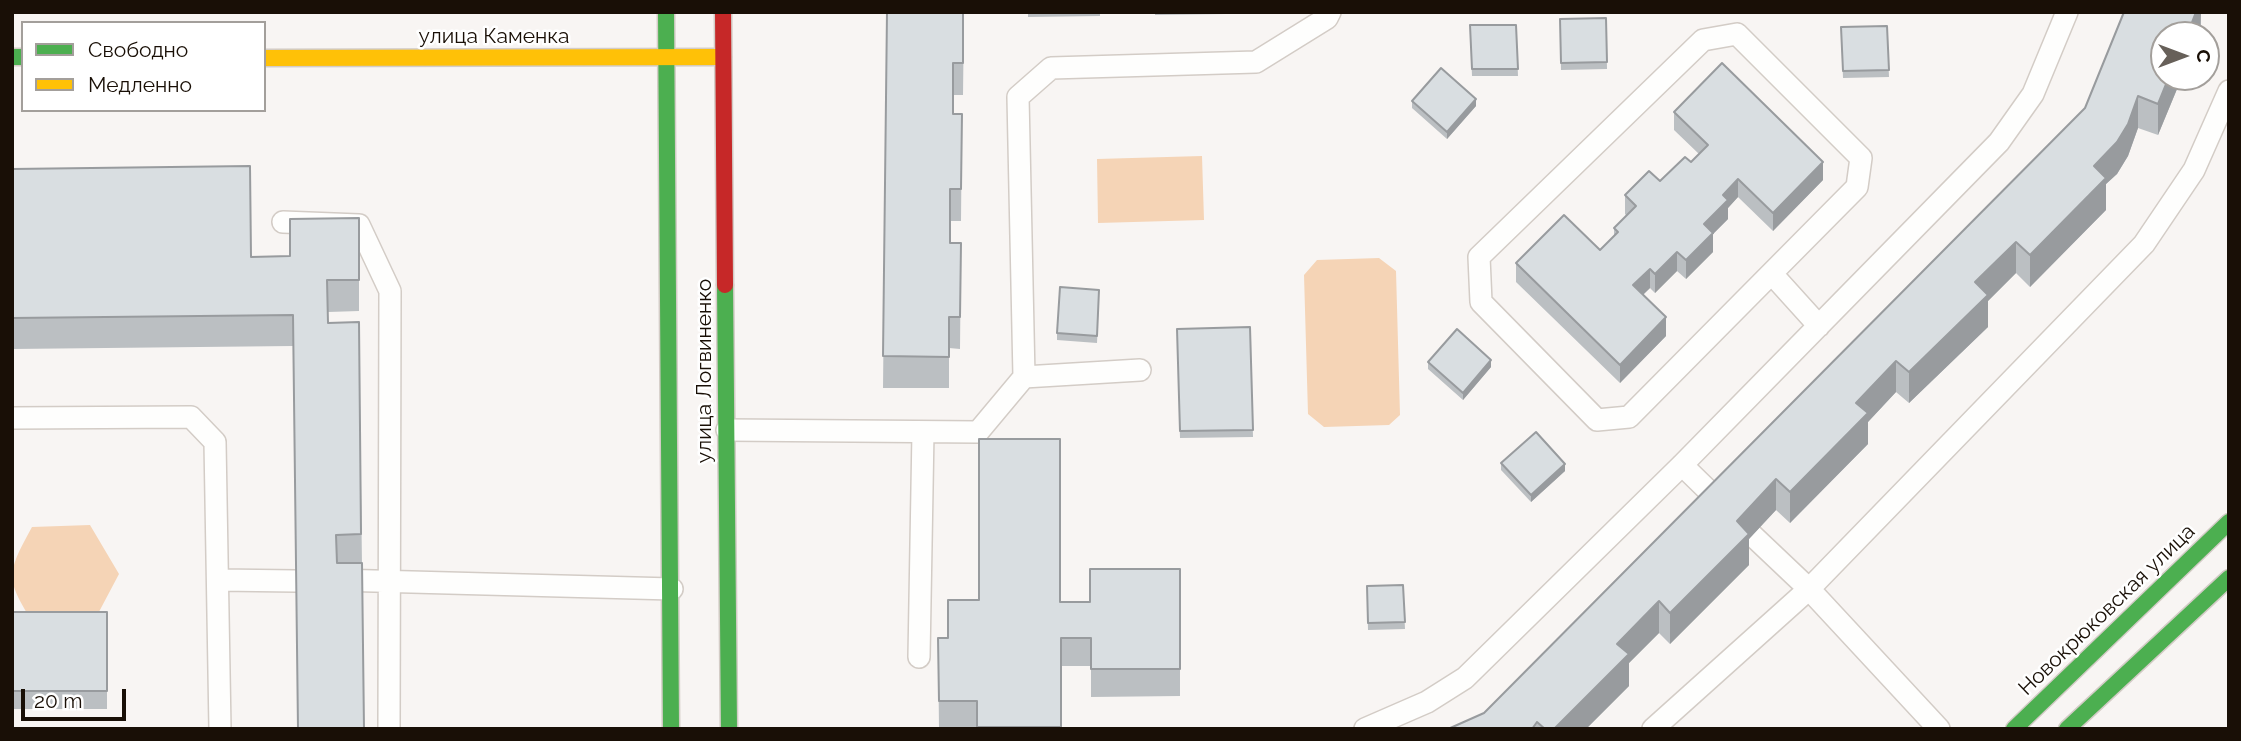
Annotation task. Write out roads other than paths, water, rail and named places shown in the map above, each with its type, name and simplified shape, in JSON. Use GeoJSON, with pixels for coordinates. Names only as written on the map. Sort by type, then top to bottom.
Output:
{"type":"FeatureCollection","features":[{"type":"Feature","properties":{"kind":"main road","name":"улица Логвиненко"},"geometry":{"type":"LineString","coordinates":[[666,12],[671,729]]}},
{"type":"Feature","properties":{"kind":"main road","name":"улица Логвиненко"},"geometry":{"type":"LineString","coordinates":[[723,12],[729,729]]}},
{"type":"Feature","properties":{"kind":"main road","name":"улица Каменка"},"geometry":{"type":"LineString","coordinates":[[266,58],[723,57]]}},
{"type":"Feature","properties":{"kind":"main road","name":"Новокрюковская улица"},"geometry":{"type":"LineString","coordinates":[[2014,729],[2229,522]]}},
{"type":"Feature","properties":{"kind":"main road"},"geometry":{"type":"LineString","coordinates":[[2067,729],[2229,578]]}},
{"type":"Feature","properties":{"kind":"lane"},"geometry":{"type":"LineString","coordinates":[[727,430],[978,432],[1024,377],[1018,97],[1051,68],[1255,62],[1326,18],[1330,12]]}},
{"type":"Feature","properties":{"kind":"lane"},"geometry":{"type":"LineString","coordinates":[[1365,729],[1427,702],[1465,678],[1819,326],[1999,142],[2033,94],[2067,12]]}},
{"type":"Feature","properties":{"kind":"lane"},"geometry":{"type":"LineString","coordinates":[[1737,34],[1861,158],[1857,187],[1772,274],[1629,417],[1597,420],[1482,302],[1479,257],[1703,40],[1737,34]]}},
{"type":"Feature","properties":{"kind":"lane"},"geometry":{"type":"LineString","coordinates":[[1653,729],[1809,589],[2144,244],[2194,170],[2229,90]]}},
{"type":"Feature","properties":{"kind":"lane"},"geometry":{"type":"LineString","coordinates":[[283,222],[359,225],[390,291],[389,729]]}},
{"type":"Feature","properties":{"kind":"lane"},"geometry":{"type":"LineString","coordinates":[[1772,274],[1819,326]]}},
{"type":"Feature","properties":{"kind":"lane"},"geometry":{"type":"LineString","coordinates":[[1024,377],[1140,370]]}},
{"type":"Feature","properties":{"kind":"lane"},"geometry":{"type":"LineString","coordinates":[[12,418],[191,418],[215,442],[220,729]]}},
{"type":"Feature","properties":{"kind":"lane"},"geometry":{"type":"LineString","coordinates":[[919,657],[923,432]]}},
{"type":"Feature","properties":{"kind":"lane"},"geometry":{"type":"LineString","coordinates":[[1682,465],[1724,506]]}},
{"type":"Feature","properties":{"kind":"lane"},"geometry":{"type":"LineString","coordinates":[[1752,535],[1809,589],[1940,729]]}},
{"type":"Feature","properties":{"kind":"lane"},"geometry":{"type":"LineString","coordinates":[[219,580],[296,581]]}},
{"type":"Feature","properties":{"kind":"lane"},"geometry":{"type":"LineString","coordinates":[[337,580],[672,589]]}}]}
